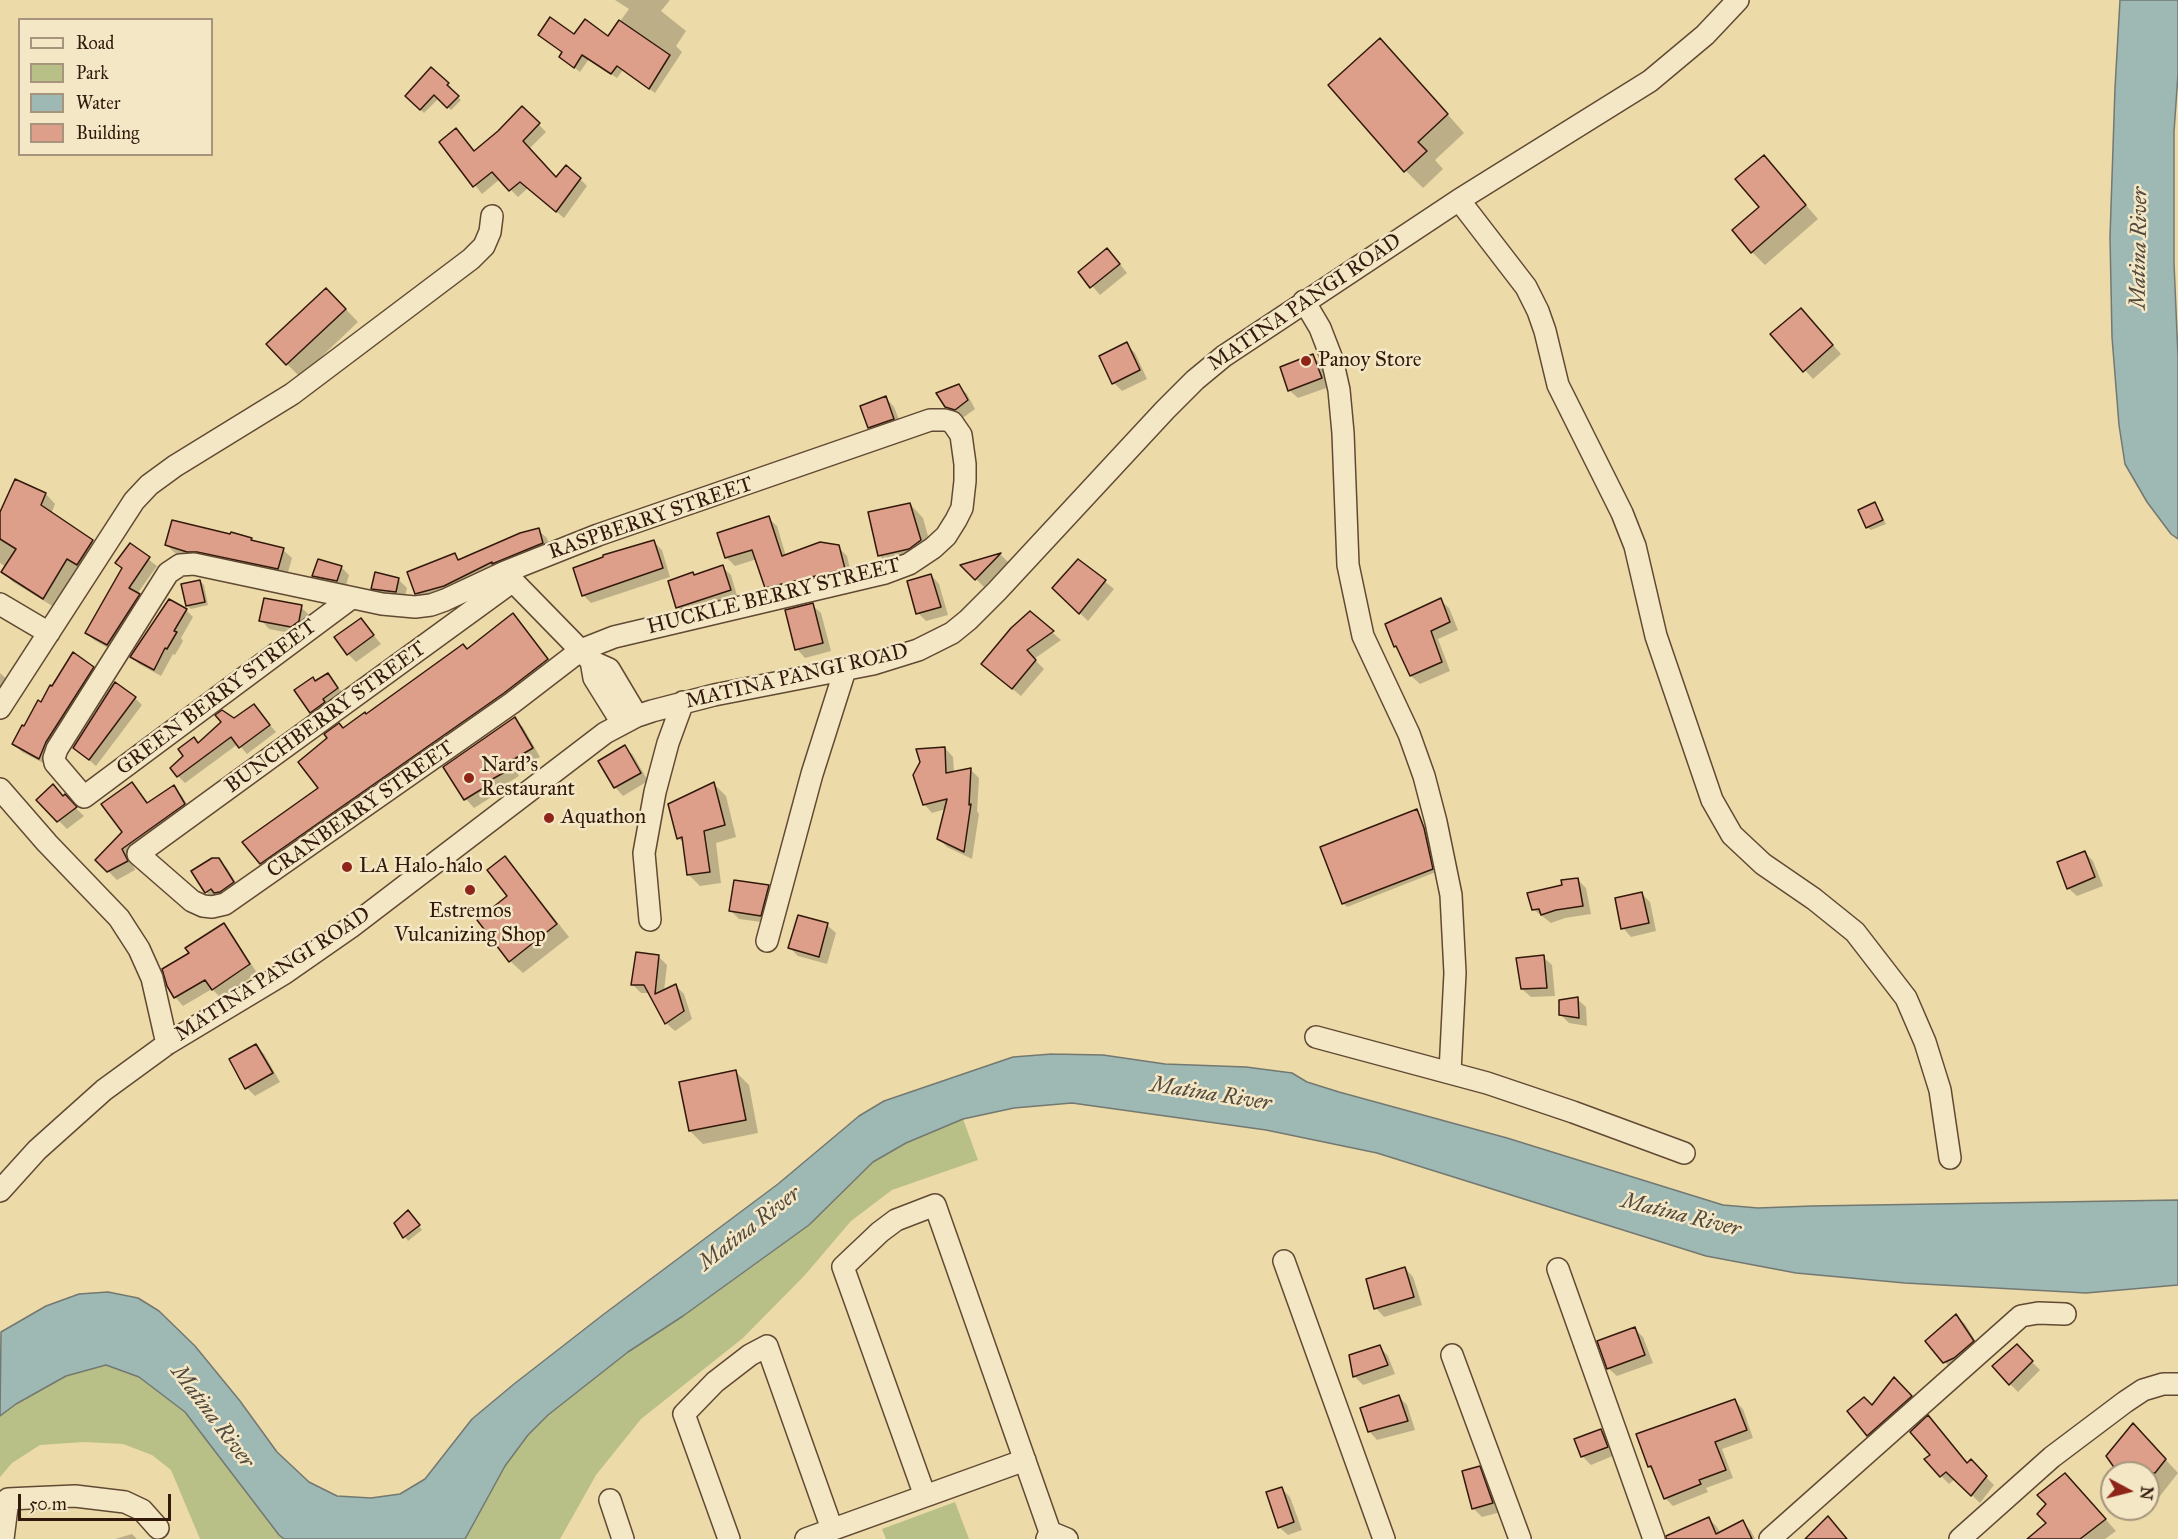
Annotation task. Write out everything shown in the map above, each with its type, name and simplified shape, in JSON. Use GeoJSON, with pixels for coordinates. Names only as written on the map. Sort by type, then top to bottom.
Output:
{"type":"FeatureCollection","features":[{"type":"Feature","properties":{"kind":"street","name":"MATINA PANGI ROAD"},"geometry":{"type":"LineString","coordinates":[[0,1191],[37,1150],[104,1090],[167,1044],[247,997],[344,933],[595,740],[630,720],[683,702],[873,664],[918,650],[952,633],[968,620],[1046,539],[1130,446],[1195,380],[1224,356],[1459,200],[1650,81],[1705,35],[1738,0]]}},
{"type":"Feature","properties":{"kind":"street"},"geometry":{"type":"LineString","coordinates":[[1459,200],[1526,287],[1538,311],[1558,386],[1622,513],[1635,546],[1656,636],[1712,800],[1732,834],[1763,864],[1814,899],[1855,932],[1906,998],[1925,1042],[1940,1090],[1950,1158]]}},
{"type":"Feature","properties":{"kind":"street"},"geometry":{"type":"LineString","coordinates":[[0,708],[134,501],[149,485],[175,466],[292,394],[471,259],[484,246],[490,232],[492,216]]}},
{"type":"Feature","properties":{"kind":"street"},"geometry":{"type":"LineString","coordinates":[[1304,301],[1320,328],[1332,359],[1339,390],[1348,565],[1363,636],[1409,734],[1424,776],[1451,895],[1455,973],[1450,1072]]}},
{"type":"Feature","properties":{"kind":"street","name":"RASPBERRY STREET"},"geometry":{"type":"LineString","coordinates":[[84,797],[58,766],[54,758],[57,749],[168,573],[180,566],[194,564],[350,599],[402,606],[431,605],[509,577],[637,521],[930,420],[952,422]]}},
{"type":"Feature","properties":{"kind":"street","name":"HUCKLE BERRY STREET"},"geometry":{"type":"LineString","coordinates":[[586,655],[615,636],[885,573],[921,558],[946,536],[962,508],[966,481],[964,449],[961,435],[952,422]]}},
{"type":"Feature","properties":{"kind":"street"},"geometry":{"type":"LineString","coordinates":[[509,577],[586,655],[594,678],[630,720]]}},
{"type":"Feature","properties":{"kind":"street","name":"BUNCHBERRY STREET"},"geometry":{"type":"LineString","coordinates":[[138,854],[444,632],[509,577]]}},
{"type":"Feature","properties":{"kind":"street","name":"GREEN BERRY STREET"},"geometry":{"type":"LineString","coordinates":[[84,797],[350,599]]}},
{"type":"Feature","properties":{"kind":"street"},"geometry":{"type":"LineString","coordinates":[[0,604],[49,633]]}},
{"type":"Feature","properties":{"kind":"street"},"geometry":{"type":"LineString","coordinates":[[431,605],[444,632]]}},
{"type":"Feature","properties":{"kind":"street","name":"CRANBERRY STREET"},"geometry":{"type":"LineString","coordinates":[[138,854],[192,901],[212,908],[225,904],[502,710],[586,655]]}},
{"type":"Feature","properties":{"kind":"street"},"geometry":{"type":"LineString","coordinates":[[767,941],[812,774],[845,670]]}},
{"type":"Feature","properties":{"kind":"street"},"geometry":{"type":"LineString","coordinates":[[650,920],[644,853],[655,792],[668,743],[683,702]]}},
{"type":"Feature","properties":{"kind":"street"},"geometry":{"type":"LineString","coordinates":[[0,789],[47,843],[119,918],[140,949],[152,978],[167,1044]]}},
{"type":"Feature","properties":{"kind":"street"},"geometry":{"type":"LineString","coordinates":[[1316,1037],[1450,1072],[1523,1094],[1684,1153]]}},
{"type":"Feature","properties":{"kind":"street"},"geometry":{"type":"LineString","coordinates":[[925,1496],[843,1267],[896,1220],[935,1204],[1024,1460],[1055,1537]]}},
{"type":"Feature","properties":{"kind":"street"},"geometry":{"type":"LineString","coordinates":[[1284,1261],[1383,1539]]}},
{"type":"Feature","properties":{"kind":"street"},"geometry":{"type":"LineString","coordinates":[[1558,1269],[1654,1539]]}},
{"type":"Feature","properties":{"kind":"street"},"geometry":{"type":"LineString","coordinates":[[1770,1539],[2021,1316],[2038,1313],[2065,1314]]}},
{"type":"Feature","properties":{"kind":"street"},"geometry":{"type":"LineString","coordinates":[[729,1539],[684,1414],[715,1382],[750,1355],[767,1346],[832,1529]]}},
{"type":"Feature","properties":{"kind":"street"},"geometry":{"type":"LineString","coordinates":[[1452,1355],[1520,1539]]}},
{"type":"Feature","properties":{"kind":"street"},"geometry":{"type":"LineString","coordinates":[[1960,1539],[2052,1456],[2125,1402],[2143,1390],[2163,1384],[2178,1384]]}},
{"type":"Feature","properties":{"kind":"street"},"geometry":{"type":"LineString","coordinates":[[806,1539],[1024,1460]]}},
{"type":"Feature","properties":{"kind":"street"},"geometry":{"type":"LineString","coordinates":[[3,1539],[8,1499],[28,1497],[75,1496],[125,1502],[142,1510],[158,1528]]}},
{"type":"Feature","properties":{"kind":"street"},"geometry":{"type":"LineString","coordinates":[[610,1500],[623,1539]]}},
{"type":"Feature","properties":{"kind":"green space"},"geometry":{"type":"Polygon","coordinates":[[[963,1119],[978,1160],[892,1190],[851,1221],[805,1275],[743,1338],[641,1419],[596,1475],[560,1539],[465,1539],[505,1466],[528,1435],[548,1415],[628,1352],[683,1316],[809,1225],[873,1162],[906,1143],[963,1119]]]}},
{"type":"Feature","properties":{"kind":"green space"},"geometry":{"type":"Polygon","coordinates":[[[106,1365],[139,1377],[185,1412],[284,1539],[200,1539],[171,1470],[152,1455],[123,1444],[84,1442],[40,1445],[12,1463],[0,1477],[0,1416],[16,1404],[66,1376],[106,1365]]]}},
{"type":"Feature","properties":{"kind":"green space"},"geometry":{"type":"Polygon","coordinates":[[[955,1502],[969,1539],[886,1539],[882,1529],[955,1502]]]}},
{"type":"Feature","properties":{"kind":"water","name":"Matina River"},"geometry":{"type":"Polygon","coordinates":[[[2120,0],[2178,0],[2178,74],[2174,132],[2174,263],[2178,357],[2178,539],[2171,534],[2147,502],[2125,464],[2119,425],[2112,337],[2110,237],[2120,0]]]}},
{"type":"Feature","properties":{"kind":"water","name":"Matina River"},"geometry":{"type":"Polygon","coordinates":[[[1052,1054],[1103,1055],[1165,1064],[1246,1067],[1292,1073],[1307,1082],[1339,1092],[1507,1138],[1723,1205],[1758,1208],[2178,1200],[2178,1285],[2086,1293],[1905,1283],[1796,1273],[1706,1256],[1377,1153],[1266,1130],[1072,1103],[1014,1108],[963,1119],[906,1143],[873,1162],[809,1225],[683,1316],[628,1352],[548,1415],[528,1435],[505,1466],[465,1539],[284,1539],[185,1412],[139,1377],[106,1365],[66,1376],[16,1404],[0,1416],[1,1332],[46,1306],[79,1294],[108,1292],[138,1298],[159,1311],[195,1346],[240,1401],[277,1452],[309,1482],[337,1496],[371,1498],[400,1494],[425,1479],[472,1419],[514,1384],[778,1184],[859,1116],[884,1101],[1013,1057],[1052,1054]]]}},
{"type":"Feature","properties":{"kind":"building"},"geometry":{"type":"Polygon","coordinates":[[[550,17],[574,34],[585,19],[608,36],[619,20],[670,55],[649,89],[617,66],[611,74],[582,55],[574,68],[559,57],[562,52],[538,35],[550,17]]]}},
{"type":"Feature","properties":{"kind":"building"},"geometry":{"type":"Polygon","coordinates":[[[1380,38],[1448,114],[1418,142],[1427,151],[1404,172],[1328,85],[1380,38]]]}},
{"type":"Feature","properties":{"kind":"building"},"geometry":{"type":"Polygon","coordinates":[[[431,67],[449,83],[447,85],[459,96],[447,108],[434,95],[420,110],[405,96],[431,67]]]}},
{"type":"Feature","properties":{"kind":"building"},"geometry":{"type":"Polygon","coordinates":[[[522,106],[540,123],[523,141],[556,177],[566,165],[581,178],[556,212],[520,182],[509,191],[492,172],[473,187],[439,142],[456,128],[474,151],[498,131],[522,106]]]}},
{"type":"Feature","properties":{"kind":"building"},"geometry":{"type":"Polygon","coordinates":[[[1764,155],[1806,205],[1751,253],[1732,230],[1759,207],[1735,179],[1764,155]]]}},
{"type":"Feature","properties":{"kind":"building"},"geometry":{"type":"Polygon","coordinates":[[[1107,248],[1120,264],[1090,288],[1078,272],[1107,248]]]}},
{"type":"Feature","properties":{"kind":"building"},"geometry":{"type":"Polygon","coordinates":[[[326,288],[346,309],[286,365],[266,344],[326,288]]]}},
{"type":"Feature","properties":{"kind":"building"},"geometry":{"type":"Polygon","coordinates":[[[1801,308],[1833,345],[1803,372],[1770,334],[1801,308]]]}},
{"type":"Feature","properties":{"kind":"building"},"geometry":{"type":"Polygon","coordinates":[[[1127,342],[1140,370],[1112,384],[1099,356],[1127,342]]]}},
{"type":"Feature","properties":{"kind":"building"},"geometry":{"type":"Polygon","coordinates":[[[1313,354],[1322,378],[1288,391],[1280,367],[1313,354]]]}},
{"type":"Feature","properties":{"kind":"building"},"geometry":{"type":"Polygon","coordinates":[[[959,384],[968,400],[955,410],[945,407],[936,393],[959,384]]]}},
{"type":"Feature","properties":{"kind":"building"},"geometry":{"type":"Polygon","coordinates":[[[886,396],[894,419],[868,428],[860,406],[886,396]]]}},
{"type":"Feature","properties":{"kind":"building"},"geometry":{"type":"Polygon","coordinates":[[[15,479],[46,493],[41,505],[93,540],[77,565],[67,559],[43,599],[1,572],[16,549],[0,539],[0,512],[15,479]]]}},
{"type":"Feature","properties":{"kind":"building"},"geometry":{"type":"Polygon","coordinates":[[[1875,502],[1883,520],[1866,528],[1858,510],[1875,502]]]}},
{"type":"Feature","properties":{"kind":"building"},"geometry":{"type":"Polygon","coordinates":[[[910,503],[921,540],[909,549],[878,556],[868,512],[910,503]]]}},
{"type":"Feature","properties":{"kind":"building"},"geometry":{"type":"Polygon","coordinates":[[[769,516],[782,556],[820,542],[839,545],[845,569],[765,588],[752,550],[725,558],[717,533],[769,516]]]}},
{"type":"Feature","properties":{"kind":"building"},"geometry":{"type":"Polygon","coordinates":[[[172,520],[230,534],[231,532],[252,538],[251,540],[284,548],[278,569],[197,552],[187,552],[165,545],[172,520]]]}},
{"type":"Feature","properties":{"kind":"building"},"geometry":{"type":"Polygon","coordinates":[[[539,528],[543,543],[492,564],[492,562],[444,586],[415,594],[407,572],[455,553],[458,560],[520,533],[539,528]]]}},
{"type":"Feature","properties":{"kind":"building"},"geometry":{"type":"Polygon","coordinates":[[[654,540],[663,568],[582,596],[573,568],[603,557],[603,555],[654,540]]]}},
{"type":"Feature","properties":{"kind":"building"},"geometry":{"type":"Polygon","coordinates":[[[130,543],[150,557],[129,588],[140,594],[107,645],[85,633],[122,568],[115,563],[130,543]]]}},
{"type":"Feature","properties":{"kind":"building"},"geometry":{"type":"Polygon","coordinates":[[[1001,553],[975,580],[960,565],[1001,553]]]}},
{"type":"Feature","properties":{"kind":"building"},"geometry":{"type":"Polygon","coordinates":[[[318,559],[342,566],[337,581],[312,576],[318,559]]]}},
{"type":"Feature","properties":{"kind":"building"},"geometry":{"type":"Polygon","coordinates":[[[1078,559],[1106,580],[1079,614],[1052,588],[1078,559]]]}},
{"type":"Feature","properties":{"kind":"building"},"geometry":{"type":"Polygon","coordinates":[[[723,565],[731,590],[676,608],[668,581],[723,565]]]}},
{"type":"Feature","properties":{"kind":"building"},"geometry":{"type":"Polygon","coordinates":[[[375,572],[399,578],[396,592],[371,589],[375,572]]]}},
{"type":"Feature","properties":{"kind":"building"},"geometry":{"type":"Polygon","coordinates":[[[931,574],[941,607],[916,614],[907,581],[931,574]]]}},
{"type":"Feature","properties":{"kind":"building"},"geometry":{"type":"Polygon","coordinates":[[[200,580],[205,602],[186,606],[181,584],[200,580]]]}},
{"type":"Feature","properties":{"kind":"building"},"geometry":{"type":"Polygon","coordinates":[[[264,598],[302,605],[299,621],[291,627],[259,621],[264,598]]]}},
{"type":"Feature","properties":{"kind":"building"},"geometry":{"type":"Polygon","coordinates":[[[1441,598],[1450,622],[1431,631],[1442,662],[1410,676],[1396,646],[1394,647],[1385,624],[1441,598]]]}},
{"type":"Feature","properties":{"kind":"building"},"geometry":{"type":"Polygon","coordinates":[[[169,599],[187,609],[174,631],[177,632],[167,649],[165,648],[154,670],[130,657],[169,599]]]}},
{"type":"Feature","properties":{"kind":"building"},"geometry":{"type":"Polygon","coordinates":[[[813,603],[823,643],[795,650],[785,610],[813,603]]]}},
{"type":"Feature","properties":{"kind":"building"},"geometry":{"type":"Polygon","coordinates":[[[1030,611],[1054,631],[1027,650],[1036,660],[1012,689],[981,664],[1011,628],[1030,611]]]}},
{"type":"Feature","properties":{"kind":"building"},"geometry":{"type":"Polygon","coordinates":[[[513,613],[548,659],[504,693],[260,864],[242,842],[318,788],[298,762],[327,738],[324,734],[339,723],[343,728],[365,712],[366,714],[463,644],[467,649],[513,613]]]}},
{"type":"Feature","properties":{"kind":"building"},"geometry":{"type":"Polygon","coordinates":[[[361,618],[374,635],[347,655],[334,637],[361,618]]]}},
{"type":"Feature","properties":{"kind":"building"},"geometry":{"type":"Polygon","coordinates":[[[73,652],[94,667],[46,742],[39,759],[12,744],[38,700],[41,702],[73,652]]]}},
{"type":"Feature","properties":{"kind":"building"},"geometry":{"type":"Polygon","coordinates":[[[328,673],[338,688],[310,713],[294,690],[313,677],[315,681],[328,673]]]}},
{"type":"Feature","properties":{"kind":"building"},"geometry":{"type":"Polygon","coordinates":[[[115,682],[136,697],[89,760],[73,748],[115,682]]]}},
{"type":"Feature","properties":{"kind":"building"},"geometry":{"type":"Polygon","coordinates":[[[254,704],[270,725],[239,748],[231,737],[177,777],[170,768],[183,756],[178,749],[194,737],[198,743],[221,722],[215,715],[222,710],[234,718],[254,704]]]}},
{"type":"Feature","properties":{"kind":"building"},"geometry":{"type":"Polygon","coordinates":[[[515,717],[533,748],[509,762],[512,768],[489,781],[490,784],[464,800],[443,767],[515,717]]]}},
{"type":"Feature","properties":{"kind":"building"},"geometry":{"type":"Polygon","coordinates":[[[625,745],[641,773],[614,788],[598,761],[625,745]]]}},
{"type":"Feature","properties":{"kind":"building"},"geometry":{"type":"Polygon","coordinates":[[[945,747],[946,773],[971,768],[969,805],[971,804],[964,852],[937,839],[947,799],[923,805],[913,775],[920,762],[916,749],[945,747]]]}},
{"type":"Feature","properties":{"kind":"building"},"geometry":{"type":"Polygon","coordinates":[[[132,782],[147,803],[174,785],[185,804],[122,849],[128,861],[107,872],[95,860],[122,832],[101,804],[132,782]]]}},
{"type":"Feature","properties":{"kind":"building"},"geometry":{"type":"Polygon","coordinates":[[[714,782],[725,825],[704,831],[710,872],[687,875],[682,837],[677,839],[668,804],[714,782]]]}},
{"type":"Feature","properties":{"kind":"building"},"geometry":{"type":"Polygon","coordinates":[[[53,784],[77,807],[57,822],[36,800],[53,784]]]}},
{"type":"Feature","properties":{"kind":"building"},"geometry":{"type":"Polygon","coordinates":[[[1417,809],[1424,828],[1433,869],[1342,904],[1320,847],[1417,809]]]}},
{"type":"Feature","properties":{"kind":"building"},"geometry":{"type":"Polygon","coordinates":[[[2085,851],[2095,877],[2067,889],[2057,862],[2085,851]]]}},
{"type":"Feature","properties":{"kind":"building"},"geometry":{"type":"Polygon","coordinates":[[[505,856],[557,924],[509,962],[477,920],[507,896],[487,870],[505,856]]]}},
{"type":"Feature","properties":{"kind":"building"},"geometry":{"type":"Polygon","coordinates":[[[212,858],[219,858],[234,882],[220,892],[214,893],[211,889],[205,893],[191,871],[212,858]]]}},
{"type":"Feature","properties":{"kind":"building"},"geometry":{"type":"Polygon","coordinates":[[[1578,878],[1583,906],[1541,915],[1539,909],[1532,910],[1527,893],[1562,885],[1561,880],[1578,878]]]}},
{"type":"Feature","properties":{"kind":"building"},"geometry":{"type":"Polygon","coordinates":[[[734,880],[769,885],[761,916],[729,911],[734,880]]]}},
{"type":"Feature","properties":{"kind":"building"},"geometry":{"type":"Polygon","coordinates":[[[1642,892],[1649,923],[1621,929],[1615,898],[1642,892]]]}},
{"type":"Feature","properties":{"kind":"building"},"geometry":{"type":"Polygon","coordinates":[[[798,915],[828,923],[819,957],[788,948],[798,915]]]}},
{"type":"Feature","properties":{"kind":"building"},"geometry":{"type":"Polygon","coordinates":[[[224,923],[250,964],[212,990],[205,980],[174,998],[167,986],[162,969],[189,953],[185,948],[224,923]]]}},
{"type":"Feature","properties":{"kind":"building"},"geometry":{"type":"Polygon","coordinates":[[[636,952],[659,955],[655,994],[676,984],[684,1011],[665,1024],[644,985],[631,985],[636,952]]]}},
{"type":"Feature","properties":{"kind":"building"},"geometry":{"type":"Polygon","coordinates":[[[1544,955],[1547,988],[1521,989],[1516,958],[1544,955]]]}},
{"type":"Feature","properties":{"kind":"building"},"geometry":{"type":"Polygon","coordinates":[[[1578,997],[1579,1018],[1559,1015],[1559,1000],[1578,997]]]}},
{"type":"Feature","properties":{"kind":"building"},"geometry":{"type":"Polygon","coordinates":[[[256,1044],[273,1073],[245,1089],[229,1059],[256,1044]]]}},
{"type":"Feature","properties":{"kind":"building"},"geometry":{"type":"Polygon","coordinates":[[[736,1070],[746,1120],[689,1131],[679,1082],[736,1070]]]}},
{"type":"Feature","properties":{"kind":"building"},"geometry":{"type":"Polygon","coordinates":[[[408,1210],[420,1225],[403,1238],[394,1223],[408,1210]]]}},
{"type":"Feature","properties":{"kind":"building"},"geometry":{"type":"Polygon","coordinates":[[[1405,1267],[1414,1297],[1374,1309],[1366,1279],[1405,1267]]]}},
{"type":"Feature","properties":{"kind":"building"},"geometry":{"type":"Polygon","coordinates":[[[1956,1314],[1974,1341],[1954,1358],[1943,1363],[1925,1341],[1956,1314]]]}},
{"type":"Feature","properties":{"kind":"building"},"geometry":{"type":"Polygon","coordinates":[[[1635,1327],[1645,1355],[1607,1369],[1597,1341],[1635,1327]]]}},
{"type":"Feature","properties":{"kind":"building"},"geometry":{"type":"Polygon","coordinates":[[[2017,1344],[2033,1361],[2009,1385],[1992,1366],[2017,1344]]]}},
{"type":"Feature","properties":{"kind":"building"},"geometry":{"type":"Polygon","coordinates":[[[1380,1345],[1388,1365],[1353,1377],[1349,1355],[1380,1345]]]}},
{"type":"Feature","properties":{"kind":"building"},"geometry":{"type":"Polygon","coordinates":[[[1894,1377],[1912,1396],[1867,1436],[1847,1411],[1864,1397],[1872,1405],[1894,1377]]]}},
{"type":"Feature","properties":{"kind":"building"},"geometry":{"type":"Polygon","coordinates":[[[1399,1395],[1408,1421],[1368,1432],[1360,1408],[1399,1395]]]}},
{"type":"Feature","properties":{"kind":"building"},"geometry":{"type":"Polygon","coordinates":[[[1735,1399],[1747,1430],[1715,1442],[1726,1470],[1699,1480],[1701,1484],[1664,1499],[1651,1466],[1648,1467],[1636,1434],[1735,1399]]]}},
{"type":"Feature","properties":{"kind":"building"},"geometry":{"type":"Polygon","coordinates":[[[1928,1415],[1967,1463],[1971,1459],[1987,1476],[1971,1496],[1946,1472],[1940,1477],[1924,1459],[1930,1455],[1910,1432],[1928,1415]]]}},
{"type":"Feature","properties":{"kind":"building"},"geometry":{"type":"Polygon","coordinates":[[[2133,1423],[2166,1459],[2160,1467],[2160,1461],[2110,1461],[2106,1456],[2133,1423]]]}},
{"type":"Feature","properties":{"kind":"building"},"geometry":{"type":"Polygon","coordinates":[[[1601,1429],[1608,1447],[1581,1457],[1574,1439],[1601,1429]]]}},
{"type":"Feature","properties":{"kind":"building"},"geometry":{"type":"Polygon","coordinates":[[[1480,1466],[1493,1503],[1472,1509],[1462,1471],[1480,1466]]]}},
{"type":"Feature","properties":{"kind":"building"},"geometry":{"type":"Polygon","coordinates":[[[2065,1473],[2100,1512],[2100,1521],[2103,1521],[2080,1539],[2027,1539],[2046,1523],[2037,1514],[2046,1504],[2037,1495],[2065,1473]]]}},
{"type":"Feature","properties":{"kind":"building"},"geometry":{"type":"Polygon","coordinates":[[[1282,1487],[1294,1522],[1278,1528],[1266,1492],[1282,1487]]]}},
{"type":"Feature","properties":{"kind":"building"},"geometry":{"type":"Polygon","coordinates":[[[1828,1516],[1847,1539],[1805,1539],[1828,1516]]]}},
{"type":"Feature","properties":{"kind":"building"},"geometry":{"type":"Polygon","coordinates":[[[1709,1517],[1716,1534],[1743,1520],[1752,1539],[1666,1539],[1666,1536],[1709,1517]]]}},
{"type":"Feature","properties":{"kind":"place","name":"Panoy Store"},"geometry":{"type":"Point","coordinates":[1306,361]}},
{"type":"Feature","properties":{"kind":"place","name":"Nard's Restaurant"},"geometry":{"type":"Point","coordinates":[469,778]}},
{"type":"Feature","properties":{"kind":"place","name":"Aquathon"},"geometry":{"type":"Point","coordinates":[549,818]}},
{"type":"Feature","properties":{"kind":"place","name":"LA Halo-halo"},"geometry":{"type":"Point","coordinates":[347,867]}},
{"type":"Feature","properties":{"kind":"place","name":"Estremos Vulcanizing Shop"},"geometry":{"type":"Point","coordinates":[470,890]}}]}
